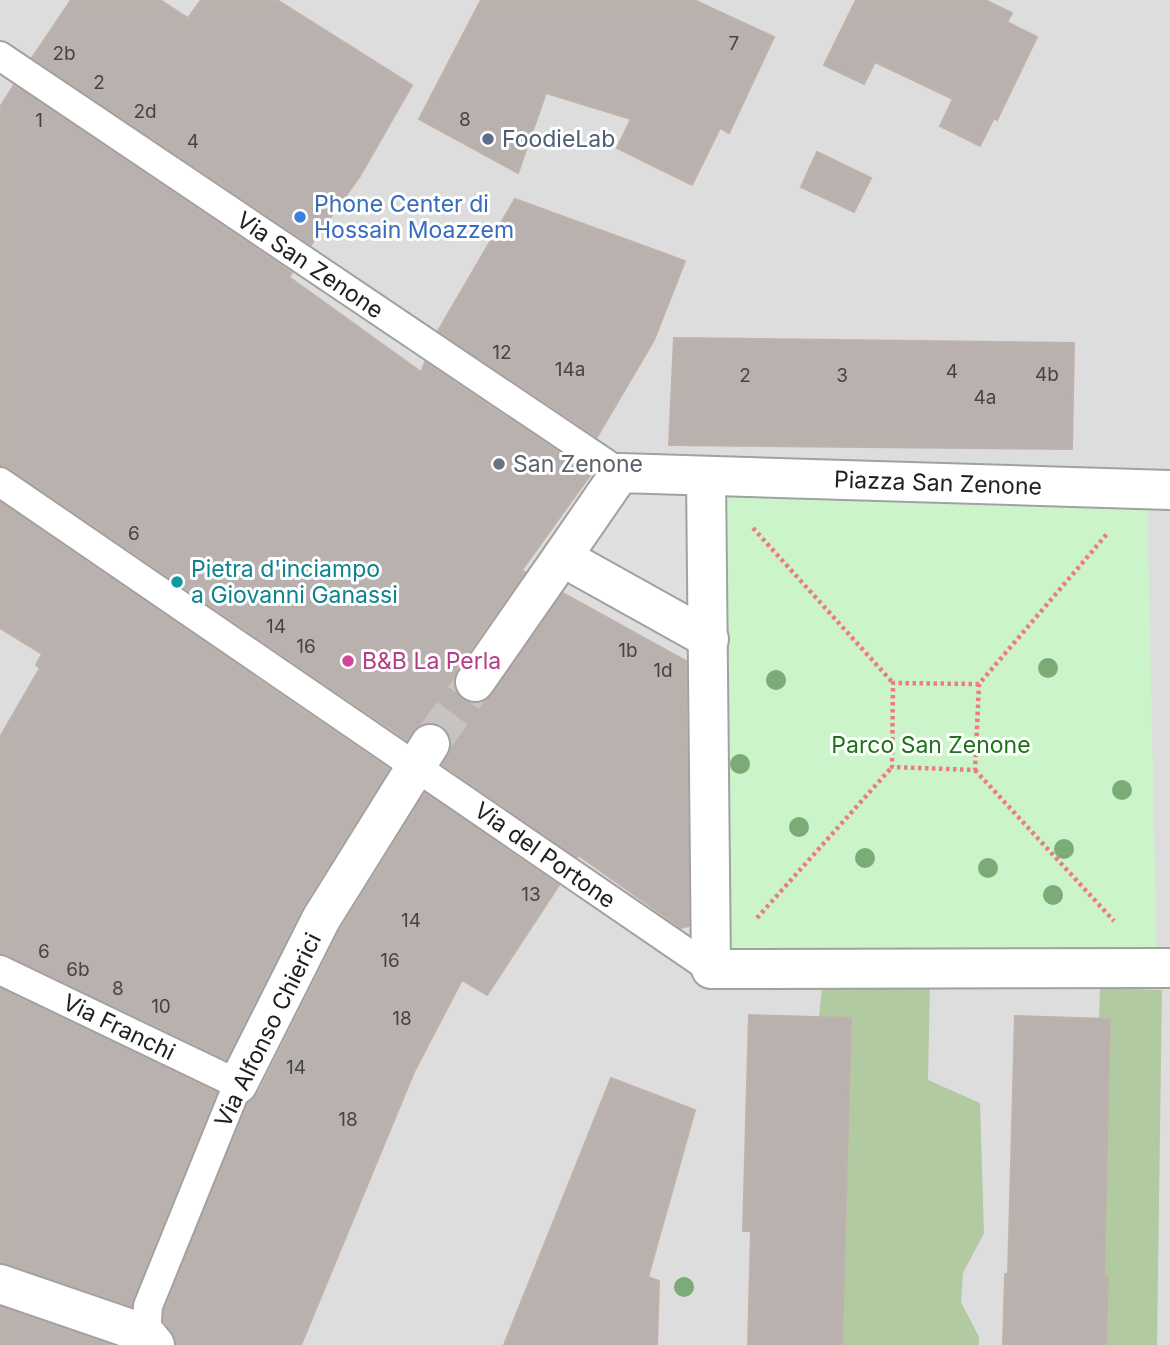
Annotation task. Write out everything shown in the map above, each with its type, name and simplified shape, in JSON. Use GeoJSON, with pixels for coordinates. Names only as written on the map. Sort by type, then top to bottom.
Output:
{"type":"FeatureCollection","features":[{"type":"Feature","properties":{"kind":"street","name":"Piazza San Zenone"},"geometry":{"type":"LineString","coordinates":[[620,473],[1158,489]]}},
{"type":"Feature","properties":{"kind":"street"},"geometry":{"type":"LineString","coordinates":[[475,682],[620,473]]}},
{"type":"Feature","properties":{"kind":"street"},"geometry":{"type":"LineString","coordinates":[[706,476],[711,969],[1164,968]]}},
{"type":"Feature","properties":{"kind":"street"},"geometry":{"type":"LineString","coordinates":[[562,557],[709,639]]}},
{"type":"Feature","properties":{"kind":"street","name":"Via Alfonso Chierici"},"geometry":{"type":"LineString","coordinates":[[238,1084],[321,919],[422,754]]}},
{"type":"Feature","properties":{"kind":"street"},"geometry":{"type":"LineString","coordinates":[[0,1284],[151,1339]]}},
{"type":"Feature","properties":{"kind":"lane","name":"Via San Zenone"},"geometry":{"type":"LineString","coordinates":[[0,56],[620,473]]}},
{"type":"Feature","properties":{"kind":"lane","name":"Via del Portone"},"geometry":{"type":"LineString","coordinates":[[0,482],[422,754],[711,969]]}},
{"type":"Feature","properties":{"kind":"lane","name":"Via Franchi"},"geometry":{"type":"LineString","coordinates":[[0,970],[238,1084]]}},
{"type":"Feature","properties":{"kind":"lane","name":"Via Alfonso Chierici"},"geometry":{"type":"LineString","coordinates":[[151,1339],[148,1306],[238,1084]]}},
{"type":"Feature","properties":{"kind":"path"},"geometry":{"type":"LineString","coordinates":[[975,770],[979,684],[1158,489]]}},
{"type":"Feature","properties":{"kind":"path"},"geometry":{"type":"LineString","coordinates":[[711,969],[892,767],[893,683],[753,528]]}},
{"type":"Feature","properties":{"kind":"path"},"geometry":{"type":"LineString","coordinates":[[893,683],[979,684]]}},
{"type":"Feature","properties":{"kind":"path"},"geometry":{"type":"LineString","coordinates":[[892,767],[975,770],[1164,968]]}},
{"type":"Feature","properties":{"kind":"shaded area"},"geometry":{"type":"Polygon","coordinates":[[[0,0],[1170,0],[1170,1345],[0,1345],[0,0]]]}},
{"type":"Feature","properties":{"kind":"shaded area"},"geometry":{"type":"Polygon","coordinates":[[[620,473],[706,476],[709,639],[562,557],[620,473]]]}},
{"type":"Feature","properties":{"kind":"green space","name":"Parco San Zenone"},"geometry":{"type":"Polygon","coordinates":[[[706,476],[1147,489],[1157,968],[711,969],[706,476]]]}},
{"type":"Feature","properties":{"kind":"green space"},"geometry":{"type":"Polygon","coordinates":[[[823,979],[930,983],[928,1080],[980,1103],[984,1233],[963,1273],[961,1302],[979,1337],[979,1345],[842,1345],[851,1019],[819,1017],[823,979]]]}},
{"type":"Feature","properties":{"kind":"green space"},"geometry":{"type":"Polygon","coordinates":[[[1100,988],[1162,990],[1157,1345],[1106,1345],[1108,1277],[1090,1276],[1105,1235],[1110,1019],[1099,1018],[1100,988]]]}},
{"type":"Feature","properties":{"kind":"building"},"geometry":{"type":"Polygon","coordinates":[[[71,0],[160,0],[188,18],[201,0],[277,0],[412,85],[360,176],[311,245],[32,58],[71,0]]]}},
{"type":"Feature","properties":{"kind":"building"},"geometry":{"type":"Polygon","coordinates":[[[481,0],[694,0],[774,37],[729,133],[720,128],[692,185],[617,148],[631,119],[546,93],[518,173],[419,119],[481,0]]]}},
{"type":"Feature","properties":{"kind":"building"},"geometry":{"type":"Polygon","coordinates":[[[856,0],[985,0],[1012,13],[1007,22],[1037,37],[997,120],[994,118],[980,146],[940,126],[953,99],[875,62],[864,84],[824,65],[856,0]]]}},
{"type":"Feature","properties":{"kind":"building"},"geometry":{"type":"Polygon","coordinates":[[[14,85],[292,273],[289,277],[421,372],[425,362],[591,474],[522,570],[525,572],[457,669],[453,679],[455,691],[462,699],[472,704],[484,702],[492,695],[563,593],[686,661],[689,926],[681,928],[443,765],[452,744],[450,734],[442,726],[431,722],[420,724],[407,740],[9,468],[0,466],[0,107],[14,85]]]}},
{"type":"Feature","properties":{"kind":"building"},"geometry":{"type":"Polygon","coordinates":[[[817,152],[871,178],[854,212],[801,187],[817,152]]]}},
{"type":"Feature","properties":{"kind":"building"},"geometry":{"type":"Polygon","coordinates":[[[515,199],[685,261],[654,340],[597,437],[438,331],[515,199]]]}},
{"type":"Feature","properties":{"kind":"building"},"geometry":{"type":"Polygon","coordinates":[[[674,338],[1074,343],[1072,449],[669,445],[674,338]]]}},
{"type":"Feature","properties":{"kind":"building"},"geometry":{"type":"Polygon","coordinates":[[[0,502],[389,769],[302,908],[226,1060],[0,954],[0,737],[40,668],[36,665],[42,654],[0,628],[0,502]]]}},
{"type":"Feature","properties":{"kind":"building"},"geometry":{"type":"Polygon","coordinates":[[[425,793],[559,885],[487,995],[462,980],[414,1072],[301,1345],[176,1345],[172,1332],[164,1321],[164,1310],[248,1103],[258,1094],[340,930],[425,793]]]}},
{"type":"Feature","properties":{"kind":"building"},"geometry":{"type":"Polygon","coordinates":[[[0,988],[217,1092],[131,1306],[0,1263],[0,988]]]}},
{"type":"Feature","properties":{"kind":"building"},"geometry":{"type":"Polygon","coordinates":[[[749,1015],[851,1018],[842,1345],[748,1345],[751,1231],[743,1231],[749,1015]]]}},
{"type":"Feature","properties":{"kind":"building"},"geometry":{"type":"Polygon","coordinates":[[[1015,1016],[1110,1019],[1104,1276],[1108,1276],[1106,1345],[1003,1345],[1005,1274],[1008,1274],[1015,1016]]]}},
{"type":"Feature","properties":{"kind":"building"},"geometry":{"type":"Polygon","coordinates":[[[611,1078],[695,1110],[648,1277],[659,1281],[657,1345],[504,1345],[611,1078]]]}},
{"type":"Feature","properties":{"kind":"building"},"geometry":{"type":"Polygon","coordinates":[[[0,1307],[111,1345],[0,1345],[0,1307]]]}},
{"type":"Feature","properties":{"kind":"tunnel"},"geometry":{"type":"LineString","coordinates":[[430,744],[475,682]]}},
{"type":"Feature","properties":{"kind":"place","name":"FoodieLab"},"geometry":{"type":"Point","coordinates":[488,139]}},
{"type":"Feature","properties":{"kind":"place","name":"Phone Center di Hossain Moazzem"},"geometry":{"type":"Point","coordinates":[300,217]}},
{"type":"Feature","properties":{"kind":"place","name":"San Zenone"},"geometry":{"type":"Point","coordinates":[499,464]}},
{"type":"Feature","properties":{"kind":"place","name":"Pietra d'inciampo a Giovanni Ganassi"},"geometry":{"type":"Point","coordinates":[177,582]}},
{"type":"Feature","properties":{"kind":"place","name":"B&B La Perla"},"geometry":{"type":"Point","coordinates":[348,661]}}]}
